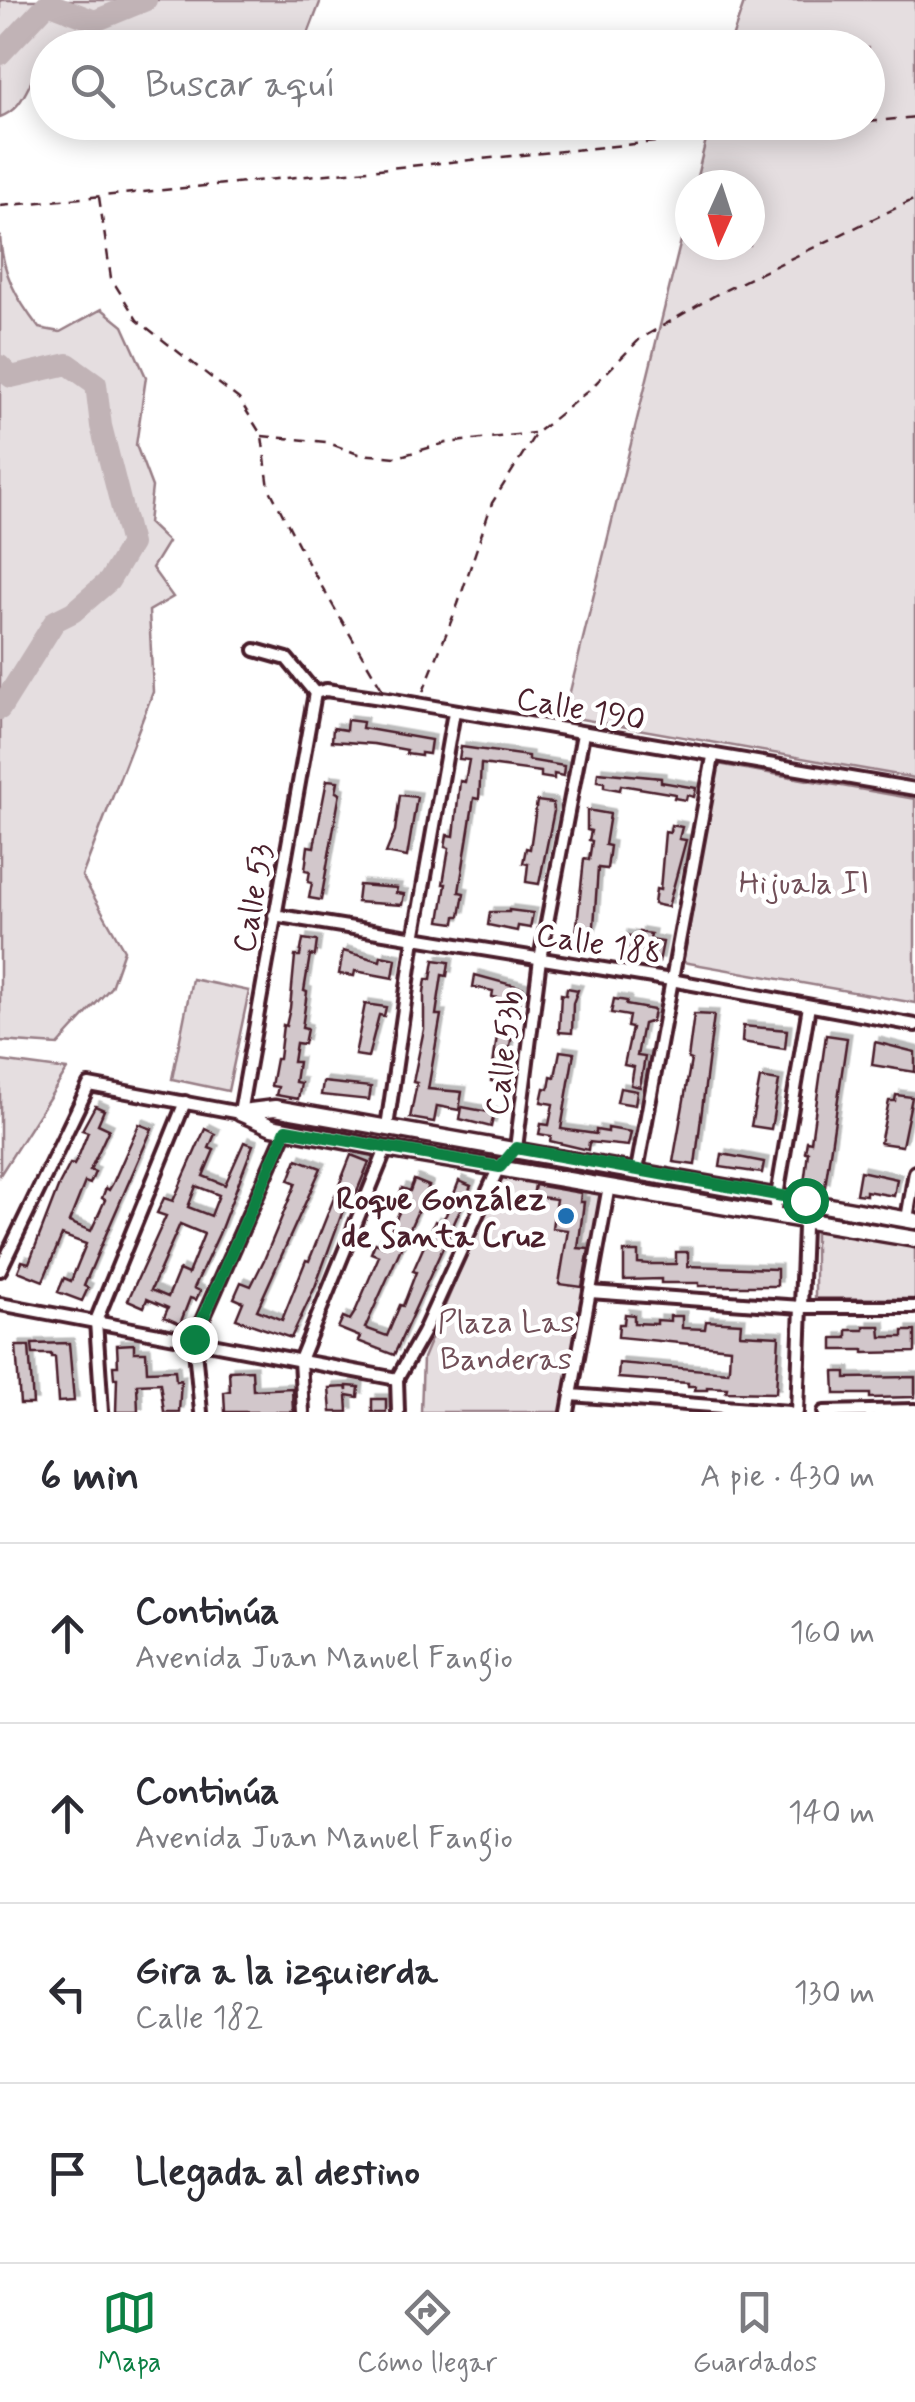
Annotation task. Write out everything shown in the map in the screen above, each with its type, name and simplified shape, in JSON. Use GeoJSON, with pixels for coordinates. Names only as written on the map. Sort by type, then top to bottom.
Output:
{"type":"FeatureCollection","features":[{"type":"Feature","properties":{"kind":"main road"},"geometry":{"type":"LineString","coordinates":[[240,1113],[275,1108],[911,1220]]}},
{"type":"Feature","properties":{"kind":"main road"},"geometry":{"type":"LineString","coordinates":[[240,1113],[286,1130],[386,1149],[915,1239]]}},
{"type":"Feature","properties":{"kind":"street"},"geometry":{"type":"LineString","coordinates":[[255,650],[287,659],[315,693]]}},
{"type":"Feature","properties":{"kind":"street","name":"Calle 190"},"geometry":{"type":"LineString","coordinates":[[315,693],[326,690],[388,699],[915,789]]}},
{"type":"Feature","properties":{"kind":"street","name":"Calle 53"},"geometry":{"type":"LineString","coordinates":[[240,1113],[315,693]]}},
{"type":"Feature","properties":{"kind":"street"},"geometry":{"type":"LineString","coordinates":[[387,1127],[414,938],[454,712]]}},
{"type":"Feature","properties":{"kind":"street","name":"Calle 53b"},"geometry":{"type":"LineString","coordinates":[[397,1380],[500,1167],[516,1148],[540,959],[584,734]]}},
{"type":"Feature","properties":{"kind":"street"},"geometry":{"type":"LineString","coordinates":[[637,1170],[713,757]]}},
{"type":"Feature","properties":{"kind":"street","name":"Calle 188"},"geometry":{"type":"LineString","coordinates":[[274,915],[671,980],[915,1025]]}},
{"type":"Feature","properties":{"kind":"street"},"geometry":{"type":"LineString","coordinates":[[774,1214],[809,1006]]}},
{"type":"Feature","properties":{"kind":"street"},"geometry":{"type":"LineString","coordinates":[[0,1270],[89,1085],[240,1113]]}},
{"type":"Feature","properties":{"kind":"street"},"geometry":{"type":"LineString","coordinates":[[102,1412],[96,1320],[185,1102]]}},
{"type":"Feature","properties":{"kind":"street"},"geometry":{"type":"LineString","coordinates":[[201,1412],[194,1339],[286,1130]]}},
{"type":"Feature","properties":{"kind":"street"},"geometry":{"type":"LineString","coordinates":[[303,1412],[300,1360],[386,1149]]}},
{"type":"Feature","properties":{"kind":"street"},"geometry":{"type":"LineString","coordinates":[[911,1220],[915,1172]]}},
{"type":"Feature","properties":{"kind":"street"},"geometry":{"type":"LineString","coordinates":[[568,1412],[609,1186]]}},
{"type":"Feature","properties":{"kind":"street"},"geometry":{"type":"LineString","coordinates":[[797,1412],[805,1200]]}},
{"type":"Feature","properties":{"kind":"street"},"geometry":{"type":"LineString","coordinates":[[590,1292],[801,1308],[915,1307]]}},
{"type":"Feature","properties":{"kind":"street"},"geometry":{"type":"LineString","coordinates":[[0,1304],[397,1380],[398,1412]]}},
{"type":"Feature","properties":{"kind":"street"},"geometry":{"type":"LineString","coordinates":[[571,1395],[788,1412]]}},
{"type":"Feature","properties":{"kind":"street"},"geometry":{"type":"LineString","coordinates":[[824,1412],[915,1410]]}},
{"type":"Feature","properties":{"kind":"path"},"geometry":{"type":"LineString","coordinates":[[885,120],[915,117]]}},
{"type":"Feature","properties":{"kind":"path"},"geometry":{"type":"LineString","coordinates":[[0,206],[675,140]]}},
{"type":"Feature","properties":{"kind":"path"},"geometry":{"type":"LineString","coordinates":[[99,196],[111,278],[137,320],[239,399],[262,436],[269,488],[388,699]]}},
{"type":"Feature","properties":{"kind":"path"},"geometry":{"type":"LineString","coordinates":[[418,704],[458,604],[492,502],[536,433],[640,339],[718,293],[915,199]]}},
{"type":"Feature","properties":{"kind":"path"},"geometry":{"type":"LineString","coordinates":[[262,436],[326,442],[358,454],[397,456],[446,443],[536,433]]}},
{"type":"Feature","properties":{"kind":"green space"},"geometry":{"type":"Polygon","coordinates":[[[0,0],[321,0],[310,30],[30,30],[30,84],[17,106],[0,117],[0,0]]]}},
{"type":"Feature","properties":{"kind":"green space"},"geometry":{"type":"Polygon","coordinates":[[[745,0],[915,0],[915,778],[564,716],[676,260],[765,260],[765,170],[699,170],[706,140],[885,140],[885,30],[735,30],[745,0]]]}},
{"type":"Feature","properties":{"kind":"green space"},"geometry":{"type":"Polygon","coordinates":[[[0,235],[12,284],[39,328],[60,332],[102,309],[123,326],[146,377],[136,445],[152,487],[148,523],[168,542],[152,568],[173,597],[149,611],[153,692],[82,876],[124,950],[111,987],[58,1045],[0,1041],[0,235]]]}},
{"type":"Feature","properties":{"kind":"green space","name":"Hijuala II"},"geometry":{"type":"Polygon","coordinates":[[[718,764],[915,799],[915,1003],[683,962],[718,764]]]}},
{"type":"Feature","properties":{"kind":"green space"},"geometry":{"type":"Polygon","coordinates":[[[192,979],[249,991],[228,1091],[172,1079],[192,979]]]}},
{"type":"Feature","properties":{"kind":"green space"},"geometry":{"type":"Polygon","coordinates":[[[0,1061],[67,1070],[0,1175],[0,1061]]]}},
{"type":"Feature","properties":{"kind":"green space","name":"Plaza Las Banderas"},"geometry":{"type":"Polygon","coordinates":[[[502,1170],[606,1187],[564,1412],[421,1412],[423,1358],[502,1170]]]}},
{"type":"Feature","properties":{"kind":"green space"},"geometry":{"type":"Polygon","coordinates":[[[815,1229],[915,1244],[915,1299],[815,1298],[815,1229]]]}},
{"type":"Feature","properties":{"kind":"building"},"geometry":{"type":"Polygon","coordinates":[[[347,720],[363,722],[362,728],[431,740],[429,754],[406,754],[407,750],[374,744],[332,741],[333,728],[346,730],[347,720]]]}},
{"type":"Feature","properties":{"kind":"building"},"geometry":{"type":"Polygon","coordinates":[[[461,747],[528,756],[528,760],[564,766],[563,776],[554,774],[554,779],[541,777],[541,772],[481,764],[479,799],[474,798],[459,892],[464,893],[455,923],[440,921],[449,848],[445,847],[447,835],[454,836],[460,781],[465,782],[469,760],[459,759],[461,747]]]}},
{"type":"Feature","properties":{"kind":"building"},"geometry":{"type":"Polygon","coordinates":[[[598,772],[661,778],[661,782],[696,788],[694,797],[687,795],[686,800],[674,798],[675,794],[621,785],[620,790],[604,787],[604,782],[597,781],[598,772]]]}},
{"type":"Feature","properties":{"kind":"building"},"geometry":{"type":"Polygon","coordinates":[[[327,780],[338,781],[336,792],[340,793],[321,900],[309,898],[312,883],[308,882],[310,871],[305,870],[308,846],[314,847],[327,780]]]}},
{"type":"Feature","properties":{"kind":"building"},"geometry":{"type":"Polygon","coordinates":[[[400,795],[417,797],[407,857],[386,853],[395,831],[400,795]]]}},
{"type":"Feature","properties":{"kind":"building"},"geometry":{"type":"Polygon","coordinates":[[[537,801],[553,803],[554,811],[539,884],[526,882],[528,864],[523,863],[526,848],[530,849],[537,801]]]}},
{"type":"Feature","properties":{"kind":"building"},"geometry":{"type":"Polygon","coordinates":[[[587,810],[610,814],[605,845],[610,846],[607,869],[598,868],[594,926],[587,945],[575,944],[584,859],[589,860],[592,841],[591,831],[587,830],[587,810]]]}},
{"type":"Feature","properties":{"kind":"building"},"geometry":{"type":"Polygon","coordinates":[[[671,825],[682,827],[679,839],[686,840],[668,907],[654,904],[656,889],[660,890],[665,832],[670,833],[671,825]]]}},
{"type":"Feature","properties":{"kind":"building"},"geometry":{"type":"Polygon","coordinates":[[[359,885],[397,888],[396,893],[404,894],[402,905],[357,902],[359,885]]]}},
{"type":"Feature","properties":{"kind":"building"},"geometry":{"type":"Polygon","coordinates":[[[490,912],[533,913],[530,928],[518,926],[517,931],[488,925],[490,912]]]}},
{"type":"Feature","properties":{"kind":"building"},"geometry":{"type":"Polygon","coordinates":[[[639,932],[651,934],[650,940],[663,942],[659,962],[621,949],[623,935],[638,937],[639,932]]]}},
{"type":"Feature","properties":{"kind":"building"},"geometry":{"type":"Polygon","coordinates":[[[303,939],[317,941],[315,956],[310,955],[304,991],[307,992],[302,1028],[307,1029],[304,1044],[296,1043],[293,1062],[298,1062],[295,1082],[301,1083],[298,1099],[276,1095],[278,1087],[271,1086],[290,1008],[295,956],[300,956],[303,939]]]}},
{"type":"Feature","properties":{"kind":"building"},"geometry":{"type":"Polygon","coordinates":[[[343,951],[380,961],[381,956],[396,959],[393,978],[355,971],[354,976],[339,974],[343,951]]]}},
{"type":"Feature","properties":{"kind":"building"},"geometry":{"type":"Polygon","coordinates":[[[434,960],[449,962],[447,976],[442,975],[436,1015],[441,1015],[428,1089],[462,1092],[459,1110],[437,1106],[434,1122],[410,1118],[424,1029],[424,992],[434,960]]]}},
{"type":"Feature","properties":{"kind":"building"},"geometry":{"type":"Polygon","coordinates":[[[475,975],[523,988],[520,1001],[492,997],[493,991],[473,987],[475,975]]]}},
{"type":"Feature","properties":{"kind":"building"},"geometry":{"type":"Polygon","coordinates":[[[567,988],[578,990],[573,1003],[572,1033],[559,1032],[561,994],[566,995],[567,988]]]}},
{"type":"Feature","properties":{"kind":"building"},"geometry":{"type":"Polygon","coordinates":[[[614,999],[654,1010],[652,1021],[643,1024],[637,1056],[645,1057],[640,1087],[631,1085],[634,1067],[624,1065],[632,1028],[627,1027],[629,1016],[611,1013],[614,999]]]}},
{"type":"Feature","properties":{"kind":"building"},"geometry":{"type":"Polygon","coordinates":[[[365,1004],[386,1007],[384,1016],[379,1015],[368,1057],[355,1055],[365,1004]]]}},
{"type":"Feature","properties":{"kind":"building"},"geometry":{"type":"Polygon","coordinates":[[[694,1014],[714,1015],[695,1165],[673,1162],[691,1060],[688,1059],[694,1014]]]}},
{"type":"Feature","properties":{"kind":"building"},"geometry":{"type":"Polygon","coordinates":[[[743,1026],[787,1030],[785,1049],[742,1042],[743,1026]]]}},
{"type":"Feature","properties":{"kind":"building"},"geometry":{"type":"Polygon","coordinates":[[[498,1028],[513,1031],[502,1083],[491,1081],[498,1028]]]}},
{"type":"Feature","properties":{"kind":"building"},"geometry":{"type":"Polygon","coordinates":[[[826,1035],[847,1038],[825,1187],[804,1184],[805,1152],[807,1141],[811,1142],[826,1035]]]}},
{"type":"Feature","properties":{"kind":"building"},"geometry":{"type":"Polygon","coordinates":[[[875,1042],[915,1052],[915,1072],[872,1065],[875,1042]]]}},
{"type":"Feature","properties":{"kind":"building"},"geometry":{"type":"Polygon","coordinates":[[[560,1051],[574,1053],[561,1129],[596,1134],[596,1130],[608,1132],[608,1128],[631,1132],[628,1146],[589,1142],[588,1150],[550,1141],[551,1136],[539,1134],[541,1124],[549,1125],[553,1104],[541,1102],[544,1088],[549,1089],[551,1076],[555,1077],[560,1051]]]}},
{"type":"Feature","properties":{"kind":"building"},"geometry":{"type":"Polygon","coordinates":[[[760,1078],[779,1081],[771,1129],[751,1126],[760,1078]]]}},
{"type":"Feature","properties":{"kind":"building"},"geometry":{"type":"Polygon","coordinates":[[[323,1082],[371,1087],[369,1100],[321,1095],[323,1082]]]}},
{"type":"Feature","properties":{"kind":"building"},"geometry":{"type":"Polygon","coordinates":[[[620,1088],[637,1091],[635,1105],[617,1102],[620,1088]]]}},
{"type":"Feature","properties":{"kind":"building"},"geometry":{"type":"Polygon","coordinates":[[[896,1095],[912,1097],[902,1146],[880,1143],[889,1101],[895,1101],[896,1095]]]}},
{"type":"Feature","properties":{"kind":"building"},"geometry":{"type":"Polygon","coordinates":[[[95,1106],[104,1110],[98,1124],[109,1129],[90,1170],[95,1172],[90,1184],[85,1182],[69,1222],[91,1231],[105,1200],[102,1198],[106,1188],[109,1190],[113,1183],[139,1124],[152,1129],[84,1286],[88,1288],[82,1301],[58,1292],[64,1278],[71,1281],[86,1244],[62,1235],[43,1281],[18,1271],[22,1261],[29,1263],[59,1185],[79,1155],[88,1132],[82,1130],[95,1106]]]}},
{"type":"Feature","properties":{"kind":"building"},"geometry":{"type":"Polygon","coordinates":[[[462,1107],[494,1113],[491,1127],[460,1119],[462,1107]]]}},
{"type":"Feature","properties":{"kind":"building"},"geometry":{"type":"Polygon","coordinates":[[[205,1129],[215,1134],[209,1148],[214,1150],[203,1176],[225,1185],[244,1142],[253,1145],[194,1288],[200,1291],[196,1300],[190,1298],[180,1324],[164,1317],[168,1308],[147,1299],[144,1307],[128,1300],[166,1216],[157,1213],[164,1198],[173,1201],[205,1129]],[[196,1186],[188,1207],[211,1216],[219,1195],[196,1186]],[[180,1224],[151,1290],[168,1297],[179,1270],[188,1274],[204,1234],[180,1224]]]}},
{"type":"Feature","properties":{"kind":"building"},"geometry":{"type":"Polygon","coordinates":[[[722,1154],[764,1162],[762,1173],[720,1167],[722,1154]]]}},
{"type":"Feature","properties":{"kind":"building"},"geometry":{"type":"Polygon","coordinates":[[[351,1155],[369,1162],[355,1196],[349,1194],[315,1287],[291,1338],[236,1319],[243,1302],[234,1298],[241,1282],[251,1286],[264,1260],[296,1183],[289,1180],[297,1159],[321,1168],[257,1310],[282,1320],[351,1155]]]}},
{"type":"Feature","properties":{"kind":"building"},"geometry":{"type":"Polygon","coordinates":[[[860,1171],[897,1179],[894,1196],[866,1191],[866,1195],[856,1194],[860,1171]]]}},
{"type":"Feature","properties":{"kind":"building"},"geometry":{"type":"Polygon","coordinates":[[[414,1180],[429,1186],[365,1328],[387,1336],[400,1305],[403,1306],[435,1221],[440,1223],[446,1215],[459,1181],[471,1186],[394,1355],[358,1341],[360,1337],[338,1328],[343,1317],[350,1320],[355,1312],[379,1256],[371,1253],[375,1243],[383,1246],[404,1202],[397,1200],[402,1188],[410,1191],[414,1180]]]}},
{"type":"Feature","properties":{"kind":"building"},"geometry":{"type":"Polygon","coordinates":[[[535,1185],[581,1193],[580,1202],[584,1202],[578,1248],[589,1249],[582,1287],[559,1284],[568,1230],[552,1228],[556,1199],[533,1196],[535,1185]]]}},
{"type":"Feature","properties":{"kind":"building"},"geometry":{"type":"Polygon","coordinates":[[[624,1252],[638,1252],[638,1263],[676,1264],[676,1252],[688,1252],[688,1266],[777,1269],[777,1286],[699,1286],[661,1283],[661,1279],[624,1280],[624,1252]]]}},
{"type":"Feature","properties":{"kind":"building"},"geometry":{"type":"Polygon","coordinates":[[[625,1314],[634,1315],[634,1323],[657,1324],[657,1320],[670,1321],[670,1316],[682,1316],[682,1328],[705,1329],[706,1321],[741,1323],[740,1334],[779,1336],[776,1393],[726,1392],[727,1388],[707,1387],[695,1390],[696,1386],[688,1383],[618,1378],[619,1363],[728,1372],[729,1368],[730,1348],[618,1337],[625,1314]]]}},
{"type":"Feature","properties":{"kind":"building"},"geometry":{"type":"Polygon","coordinates":[[[864,1326],[880,1326],[881,1337],[903,1337],[903,1331],[915,1331],[915,1352],[833,1350],[833,1338],[847,1338],[847,1330],[864,1330],[864,1326]]]}},
{"type":"Feature","properties":{"kind":"building"},"geometry":{"type":"Polygon","coordinates":[[[69,1343],[74,1401],[58,1402],[55,1357],[33,1354],[32,1344],[69,1343]]]}},
{"type":"Feature","properties":{"kind":"building"},"geometry":{"type":"Polygon","coordinates":[[[134,1344],[134,1352],[146,1352],[147,1371],[175,1370],[176,1381],[181,1380],[179,1412],[164,1412],[160,1383],[137,1384],[138,1412],[116,1412],[117,1378],[113,1366],[118,1366],[117,1345],[134,1344]]]}},
{"type":"Feature","properties":{"kind":"building"},"geometry":{"type":"Polygon","coordinates":[[[16,1346],[29,1346],[33,1404],[20,1404],[16,1346]]]}},
{"type":"Feature","properties":{"kind":"building"},"geometry":{"type":"Polygon","coordinates":[[[252,1370],[253,1390],[292,1388],[293,1412],[225,1412],[229,1371],[252,1370]]]}},
{"type":"Feature","properties":{"kind":"building"},"geometry":{"type":"Polygon","coordinates":[[[834,1372],[846,1372],[846,1378],[915,1377],[915,1397],[835,1394],[834,1372]]]}},
{"type":"Feature","properties":{"kind":"building"},"geometry":{"type":"Polygon","coordinates":[[[347,1386],[359,1387],[358,1397],[347,1395],[348,1412],[331,1412],[329,1388],[346,1387],[347,1391],[347,1386]]]}},
{"type":"Feature","properties":{"kind":"building"},"geometry":{"type":"Polygon","coordinates":[[[372,1399],[386,1399],[386,1412],[372,1412],[372,1399]]]}},
{"type":"Feature","properties":{"kind":"waterway"},"geometry":{"type":"LineString","coordinates":[[0,54],[48,3],[95,21],[146,0]]}},
{"type":"Feature","properties":{"kind":"waterway"},"geometry":{"type":"LineString","coordinates":[[0,366],[11,377],[68,364],[96,384],[101,426],[131,544],[109,581],[73,612],[55,621],[0,709]]}},
{"type":"Feature","properties":{"kind":"place","name":"Roque González de Santa Cruz"},"geometry":{"type":"Point","coordinates":[566,1216]}},
{"type":"Feature","properties":{"kind":"route"},"geometry":{"type":"LineString","coordinates":[[194,1339],[286,1130],[500,1167],[516,1148],[805,1200]]}}]}
